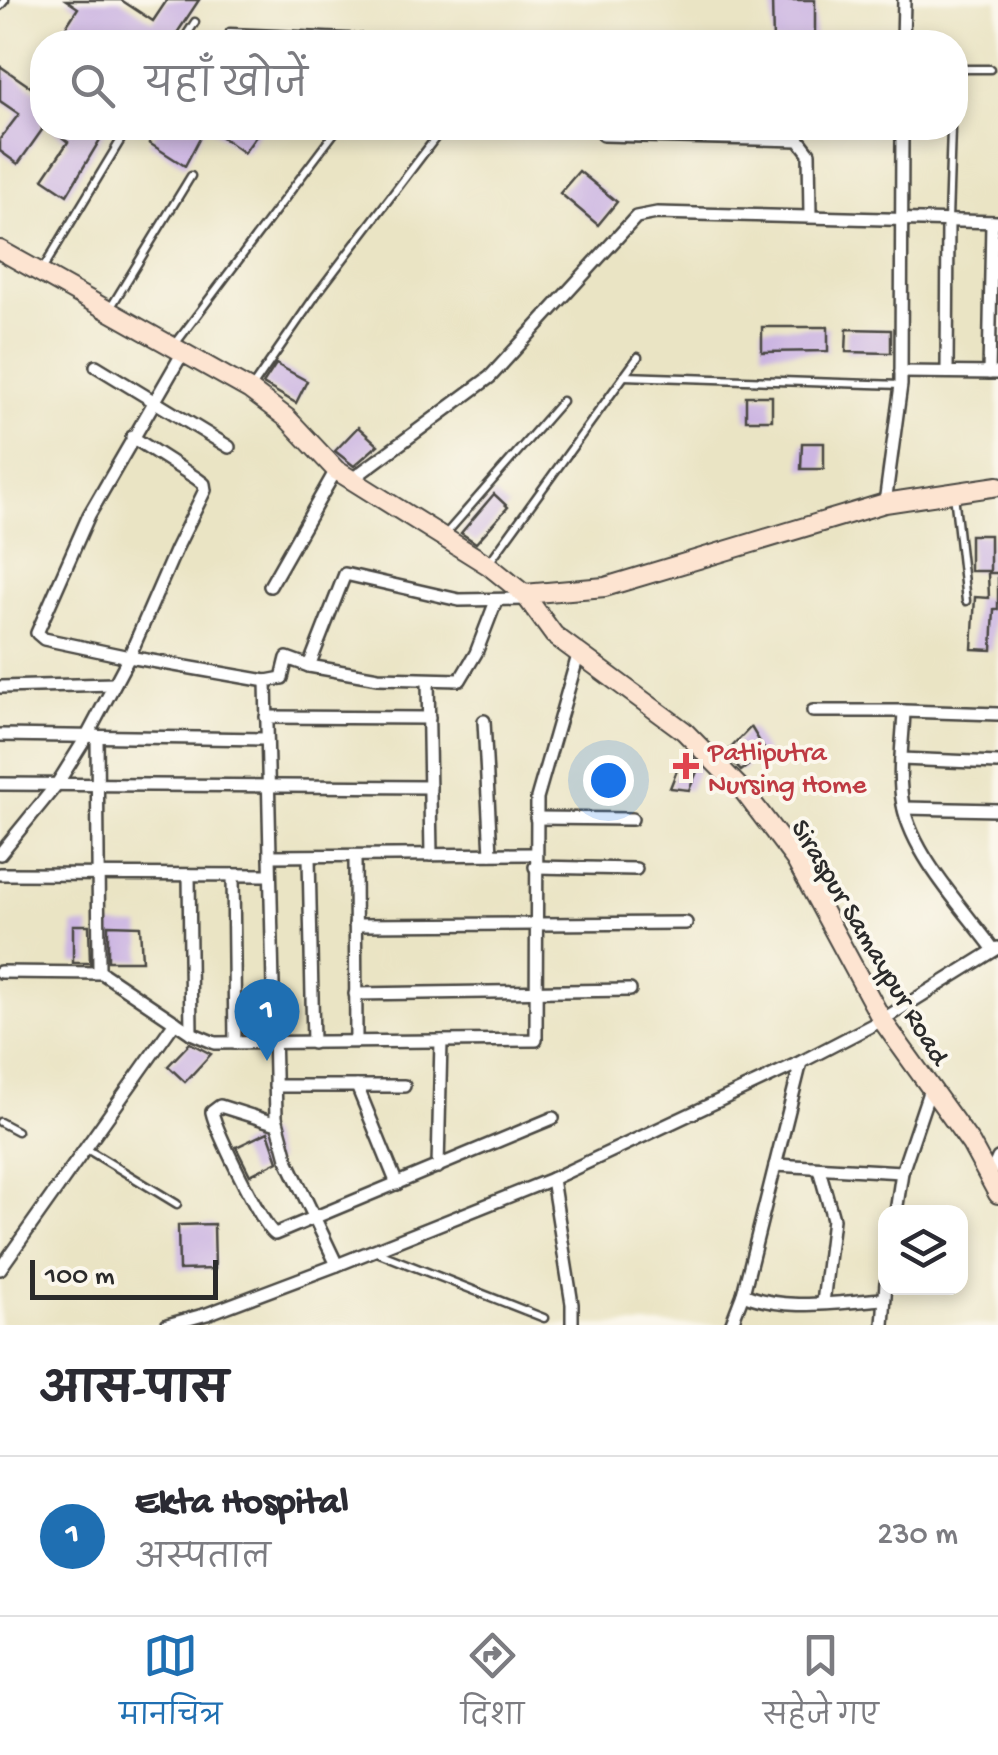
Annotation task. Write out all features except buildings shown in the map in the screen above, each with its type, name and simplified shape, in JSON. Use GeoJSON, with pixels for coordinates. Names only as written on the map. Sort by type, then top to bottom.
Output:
{"type":"FeatureCollection","features":[{"type":"Feature","properties":{"kind":"street"},"geometry":{"type":"LineString","coordinates":[[903,30],[904,0]]}},
{"type":"Feature","properties":{"kind":"street"},"geometry":{"type":"LineString","coordinates":[[799,140],[806,144],[809,153],[810,215]]}},
{"type":"Feature","properties":{"kind":"street"},"geometry":{"type":"LineString","coordinates":[[885,503],[901,378],[902,140]]}},
{"type":"Feature","properties":{"kind":"street"},"geometry":{"type":"LineString","coordinates":[[270,586],[343,475],[490,377],[636,218],[658,213],[995,222],[994,373],[947,372],[901,378]]}},
{"type":"Feature","properties":{"kind":"street"},"geometry":{"type":"LineString","coordinates":[[947,372],[948,220]]}},
{"type":"Feature","properties":{"kind":"street","name":"Siraspur Samaypur Road"},"geometry":{"type":"LineString","coordinates":[[0,250],[250,390],[287,418],[343,475],[488,565],[526,597],[554,635],[684,731],[746,794],[795,859],[882,1020],[971,1144],[994,1185]]}},
{"type":"Feature","properties":{"kind":"street"},"geometry":{"type":"LineString","coordinates":[[177,351],[89,515],[36,633],[44,640],[266,681],[282,678],[287,658],[309,666],[378,678],[460,680],[476,653],[496,600]]}},
{"type":"Feature","properties":{"kind":"street"},"geometry":{"type":"LineString","coordinates":[[96,366],[229,447]]}},
{"type":"Feature","properties":{"kind":"street"},"geometry":{"type":"LineString","coordinates":[[0,854],[92,736],[206,490],[196,478],[132,438]]}},
{"type":"Feature","properties":{"kind":"street"},"geometry":{"type":"LineString","coordinates":[[309,666],[345,574],[459,600],[496,600],[605,587],[885,503],[998,486]]}},
{"type":"Feature","properties":{"kind":"street"},"geometry":{"type":"LineString","coordinates":[[0,972],[98,972],[208,1042],[536,1040],[535,854],[540,779],[579,652]]}},
{"type":"Feature","properties":{"kind":"street"},"geometry":{"type":"LineString","coordinates":[[428,680],[430,856]]}},
{"type":"Feature","properties":{"kind":"street"},"geometry":{"type":"LineString","coordinates":[[266,681],[278,1124],[288,1162],[337,1265]]}},
{"type":"Feature","properties":{"kind":"street"},"geometry":{"type":"LineString","coordinates":[[0,687],[114,684]]}},
{"type":"Feature","properties":{"kind":"street"},"geometry":{"type":"LineString","coordinates":[[813,711],[998,714]]}},
{"type":"Feature","properties":{"kind":"street"},"geometry":{"type":"LineString","coordinates":[[167,1325],[337,1265],[552,1179],[801,1062],[882,1020],[996,949],[926,858],[904,808],[904,711]]}},
{"type":"Feature","properties":{"kind":"street"},"geometry":{"type":"LineString","coordinates":[[266,718],[429,718]]}},
{"type":"Feature","properties":{"kind":"street"},"geometry":{"type":"LineString","coordinates":[[484,721],[491,854]]}},
{"type":"Feature","properties":{"kind":"street"},"geometry":{"type":"LineString","coordinates":[[0,735],[266,739]]}},
{"type":"Feature","properties":{"kind":"street"},"geometry":{"type":"LineString","coordinates":[[92,736],[98,785],[98,972]]}},
{"type":"Feature","properties":{"kind":"street"},"geometry":{"type":"LineString","coordinates":[[902,760],[998,763]]}},
{"type":"Feature","properties":{"kind":"street"},"geometry":{"type":"LineString","coordinates":[[0,784],[430,787]]}},
{"type":"Feature","properties":{"kind":"street"},"geometry":{"type":"LineString","coordinates":[[904,808],[998,810]]}},
{"type":"Feature","properties":{"kind":"street"},"geometry":{"type":"LineString","coordinates":[[536,818],[632,819]]}},
{"type":"Feature","properties":{"kind":"street"},"geometry":{"type":"LineString","coordinates":[[270,856],[535,854]]}},
{"type":"Feature","properties":{"kind":"street"},"geometry":{"type":"LineString","coordinates":[[309,857],[313,1043]]}},
{"type":"Feature","properties":{"kind":"street"},"geometry":{"type":"LineString","coordinates":[[356,857],[356,1042]]}},
{"type":"Feature","properties":{"kind":"street"},"geometry":{"type":"LineString","coordinates":[[535,868],[636,869]]}},
{"type":"Feature","properties":{"kind":"street"},"geometry":{"type":"LineString","coordinates":[[0,874],[270,875]]}},
{"type":"Feature","properties":{"kind":"street"},"geometry":{"type":"LineString","coordinates":[[189,875],[192,1033]]}},
{"type":"Feature","properties":{"kind":"street"},"geometry":{"type":"LineString","coordinates":[[233,875],[235,1043]]}},
{"type":"Feature","properties":{"kind":"street"},"geometry":{"type":"LineString","coordinates":[[355,926],[686,922]]}},
{"type":"Feature","properties":{"kind":"street"},"geometry":{"type":"LineString","coordinates":[[355,994],[630,990]]}},
{"type":"Feature","properties":{"kind":"street"},"geometry":{"type":"LineString","coordinates":[[0,1269],[175,1022]]}},
{"type":"Feature","properties":{"kind":"street"},"geometry":{"type":"LineString","coordinates":[[438,1167],[440,1041]]}},
{"type":"Feature","properties":{"kind":"street"},"geometry":{"type":"LineString","coordinates":[[731,1325],[743,1294],[801,1062]]}},
{"type":"Feature","properties":{"kind":"street"},"geometry":{"type":"LineString","coordinates":[[274,1086],[404,1086]]}},
{"type":"Feature","properties":{"kind":"street"},"geometry":{"type":"LineString","coordinates":[[357,1086],[397,1184]]}},
{"type":"Feature","properties":{"kind":"street"},"geometry":{"type":"LineString","coordinates":[[897,1205],[902,1172],[930,1089]]}},
{"type":"Feature","properties":{"kind":"street"},"geometry":{"type":"LineString","coordinates":[[278,1124],[220,1106],[212,1112],[268,1230],[280,1233],[553,1118]]}},
{"type":"Feature","properties":{"kind":"street"},"geometry":{"type":"LineString","coordinates":[[994,1185],[998,1158]]}},
{"type":"Feature","properties":{"kind":"street"},"geometry":{"type":"LineString","coordinates":[[775,1165],[902,1172]]}},
{"type":"Feature","properties":{"kind":"street"},"geometry":{"type":"LineString","coordinates":[[819,1169],[833,1219],[823,1303]]}},
{"type":"Feature","properties":{"kind":"street"},"geometry":{"type":"LineString","coordinates":[[552,1179],[572,1325]]}},
{"type":"Feature","properties":{"kind":"street"},"geometry":{"type":"LineString","coordinates":[[743,1294],[784,1303],[884,1299]]}},
{"type":"Feature","properties":{"kind":"street"},"geometry":{"type":"LineString","coordinates":[[883,1325],[884,1295]]}},
{"type":"Feature","properties":{"kind":"lane"},"geometry":{"type":"LineString","coordinates":[[0,6],[5,0]]}},
{"type":"Feature","properties":{"kind":"lane"},"geometry":{"type":"LineString","coordinates":[[189,30],[194,22]]}},
{"type":"Feature","properties":{"kind":"lane"},"geometry":{"type":"LineString","coordinates":[[968,69],[990,69]]}},
{"type":"Feature","properties":{"kind":"lane"},"geometry":{"type":"LineString","coordinates":[[40,273],[121,140]]}},
{"type":"Feature","properties":{"kind":"lane"},"geometry":{"type":"LineString","coordinates":[[177,351],[329,140]]}},
{"type":"Feature","properties":{"kind":"lane"},"geometry":{"type":"LineString","coordinates":[[250,390],[316,295],[434,140]]}},
{"type":"Feature","properties":{"kind":"lane"},"geometry":{"type":"LineString","coordinates":[[948,220],[951,140]]}},
{"type":"Feature","properties":{"kind":"lane"},"geometry":{"type":"LineString","coordinates":[[108,312],[191,176]]}},
{"type":"Feature","properties":{"kind":"lane"},"geometry":{"type":"LineString","coordinates":[[488,565],[638,357]]}},
{"type":"Feature","properties":{"kind":"lane"},"geometry":{"type":"LineString","coordinates":[[624,376],[901,378]]}},
{"type":"Feature","properties":{"kind":"lane"},"geometry":{"type":"LineString","coordinates":[[443,537],[562,401]]}},
{"type":"Feature","properties":{"kind":"lane"},"geometry":{"type":"LineString","coordinates":[[954,492],[966,601]]}},
{"type":"Feature","properties":{"kind":"lane"},"geometry":{"type":"LineString","coordinates":[[0,1122],[18,1132]]}},
{"type":"Feature","properties":{"kind":"lane"},"geometry":{"type":"LineString","coordinates":[[84,1147],[177,1204]]}},
{"type":"Feature","properties":{"kind":"lane"},"geometry":{"type":"LineString","coordinates":[[372,1251],[544,1318]]}},
{"type":"Feature","properties":{"kind":"place","name":"Patliputra Nursing Home"},"geometry":{"type":"Point","coordinates":[686,766]}},
{"type":"Feature","properties":{"kind":"place","name":"Ekta Hospital"},"geometry":{"type":"Point","coordinates":[267,1061]}}]}
